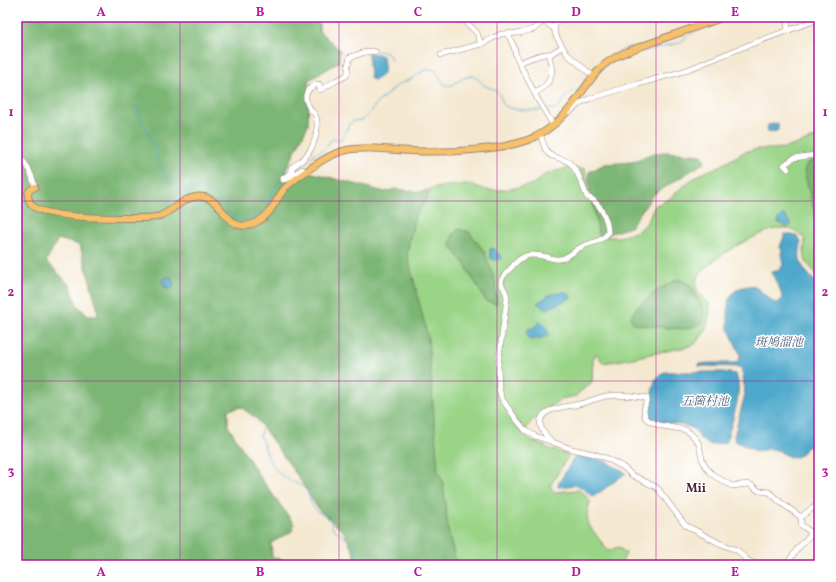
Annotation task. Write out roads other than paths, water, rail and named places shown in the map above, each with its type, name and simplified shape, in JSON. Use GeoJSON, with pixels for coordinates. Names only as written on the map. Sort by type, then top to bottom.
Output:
{"type":"FeatureCollection","features":[{"type":"Feature","properties":{"kind":"main road"},"geometry":{"type":"LineString","coordinates":[[35,187],[30,189],[28,193],[29,201],[36,208],[55,214],[99,218],[148,218],[159,216],[182,202],[197,196],[205,197],[212,201],[231,221],[241,225],[246,225],[257,222],[268,214],[285,189],[306,172],[329,156],[348,150],[370,148],[452,152],[515,144],[540,134],[562,117],[575,102],[593,76],[608,62],[624,53],[724,17]]}},
{"type":"Feature","properties":{"kind":"street"},"geometry":{"type":"LineString","coordinates":[[465,17],[468,24],[477,33],[481,44]]}},
{"type":"Feature","properties":{"kind":"street"},"geometry":{"type":"LineString","coordinates":[[563,17],[556,23],[554,33],[568,54],[593,76]]}},
{"type":"Feature","properties":{"kind":"street"},"geometry":{"type":"LineString","coordinates":[[787,17],[788,30]]}},
{"type":"Feature","properties":{"kind":"street"},"geometry":{"type":"LineString","coordinates":[[562,117],[580,103],[589,99],[684,71],[819,19]]}},
{"type":"Feature","properties":{"kind":"street"},"geometry":{"type":"LineString","coordinates":[[441,54],[481,44],[501,34],[520,33],[534,29],[542,22],[554,28]]}},
{"type":"Feature","properties":{"kind":"street"},"geometry":{"type":"LineString","coordinates":[[508,34],[519,63],[553,125]]}},
{"type":"Feature","properties":{"kind":"street"},"geometry":{"type":"LineString","coordinates":[[519,63],[544,54],[551,54],[562,47]]}},
{"type":"Feature","properties":{"kind":"street"},"geometry":{"type":"LineString","coordinates":[[306,172],[302,169],[283,180],[283,178],[304,159],[311,149],[315,137],[316,118],[314,112],[306,101],[307,90],[313,85],[320,84],[320,90],[336,80],[346,76],[350,57],[367,52],[376,52]]}},
{"type":"Feature","properties":{"kind":"street"},"geometry":{"type":"LineString","coordinates":[[535,93],[545,87],[551,75],[553,69],[549,57],[551,54]]}},
{"type":"Feature","properties":{"kind":"street"},"geometry":{"type":"LineString","coordinates":[[540,134],[544,147],[552,156],[565,160],[574,167],[587,197],[595,200],[606,219],[608,233],[596,242],[581,247],[564,258],[554,259],[538,255],[526,256],[514,264],[501,280],[507,298],[498,364],[498,384],[502,399],[525,430],[535,436],[615,462],[639,479],[658,489],[685,526],[737,550],[747,560],[757,565]]}},
{"type":"Feature","properties":{"kind":"street"},"geometry":{"type":"LineString","coordinates":[[17,155],[26,164],[35,187]]}},
{"type":"Feature","properties":{"kind":"street"},"geometry":{"type":"LineString","coordinates":[[788,169],[784,165],[794,158],[815,155],[819,156]]}},
{"type":"Feature","properties":{"kind":"street"},"geometry":{"type":"LineString","coordinates":[[552,442],[543,431],[540,422],[542,417],[552,409],[581,404],[607,396],[626,395],[647,398],[644,410],[645,417],[656,424],[686,430],[690,433],[699,444],[702,459],[706,466],[716,477],[732,486],[748,484],[759,491],[769,492],[801,517]]}},
{"type":"Feature","properties":{"kind":"street"},"geometry":{"type":"LineString","coordinates":[[819,504],[803,514],[800,525],[819,538]]}},
{"type":"Feature","properties":{"kind":"street"},"geometry":{"type":"LineString","coordinates":[[786,565],[798,548],[812,533]]}},
{"type":"Feature","properties":{"kind":"water"},"geometry":{"type":"Polygon","coordinates":[[[368,53],[383,56],[384,71],[374,80],[371,79],[370,76],[368,53]]]}},
{"type":"Feature","properties":{"kind":"water"},"geometry":{"type":"Polygon","coordinates":[[[778,123],[778,130],[769,132],[767,130],[768,125],[778,123]]]}},
{"type":"Feature","properties":{"kind":"water"},"geometry":{"type":"Polygon","coordinates":[[[783,214],[792,224],[788,227],[778,223],[779,218],[783,214]]]}},
{"type":"Feature","properties":{"kind":"water","name":"斑鳩溜池"},"geometry":{"type":"Polygon","coordinates":[[[785,234],[798,237],[800,240],[800,258],[802,266],[819,285],[819,445],[810,446],[800,455],[793,458],[772,449],[756,451],[735,441],[734,437],[745,394],[741,367],[699,366],[699,364],[708,363],[736,363],[740,358],[740,354],[728,327],[728,304],[729,299],[734,292],[740,288],[748,286],[755,287],[773,302],[777,303],[781,301],[781,291],[772,272],[777,271],[782,267],[782,250],[780,247],[785,234]]]}},
{"type":"Feature","properties":{"kind":"water"},"geometry":{"type":"Polygon","coordinates":[[[493,248],[502,257],[501,259],[493,260],[490,257],[490,249],[493,248]]]}},
{"type":"Feature","properties":{"kind":"water"},"geometry":{"type":"Polygon","coordinates":[[[171,276],[174,287],[165,287],[162,280],[171,276]]]}},
{"type":"Feature","properties":{"kind":"water"},"geometry":{"type":"Polygon","coordinates":[[[564,292],[569,294],[571,298],[547,309],[537,303],[549,295],[564,292]]]}},
{"type":"Feature","properties":{"kind":"water"},"geometry":{"type":"Polygon","coordinates":[[[539,322],[545,325],[549,335],[543,338],[532,340],[529,339],[526,332],[539,322]]]}},
{"type":"Feature","properties":{"kind":"water","name":"五箇村池"},"geometry":{"type":"Polygon","coordinates":[[[724,372],[735,374],[738,380],[738,397],[726,443],[708,444],[701,440],[696,431],[692,428],[661,422],[649,416],[648,410],[655,380],[662,373],[724,372]]]}},
{"type":"Feature","properties":{"kind":"water"},"geometry":{"type":"Polygon","coordinates":[[[577,454],[605,461],[626,473],[593,497],[581,487],[575,485],[558,486],[577,454]]]}},
{"type":"Feature","properties":{"kind":"waterway"},"geometry":{"type":"LineString","coordinates":[[700,22],[702,17]]}},
{"type":"Feature","properties":{"kind":"waterway"},"geometry":{"type":"LineString","coordinates":[[638,52],[679,43],[688,35],[697,30]]}},
{"type":"Feature","properties":{"kind":"waterway"},"geometry":{"type":"LineString","coordinates":[[593,69],[611,56],[631,46]]}},
{"type":"Feature","properties":{"kind":"waterway"},"geometry":{"type":"LineString","coordinates":[[377,54],[378,51],[386,51],[392,61]]}},
{"type":"Feature","properties":{"kind":"waterway"},"geometry":{"type":"LineString","coordinates":[[293,170],[307,162],[314,154],[325,149],[331,140],[339,140],[342,138],[353,121],[362,120],[367,116],[377,103],[399,84],[411,79],[425,70],[435,70],[444,84],[449,86],[466,77],[472,76],[477,78],[485,86],[494,89],[507,107],[522,110],[542,110]]}},
{"type":"Feature","properties":{"kind":"waterway"},"geometry":{"type":"LineString","coordinates":[[547,109],[556,109],[559,107],[570,93],[579,89],[586,78]]}},
{"type":"Feature","properties":{"kind":"waterway"},"geometry":{"type":"LineString","coordinates":[[135,106],[138,107],[141,120],[152,141],[158,161],[168,181],[178,189],[184,191],[203,187],[210,188],[231,215],[241,219],[250,219],[259,216],[266,207],[273,190],[281,178]]}},
{"type":"Feature","properties":{"kind":"waterway"},"geometry":{"type":"LineString","coordinates":[[283,175],[290,171]]}},
{"type":"Feature","properties":{"kind":"waterway"},"geometry":{"type":"LineString","coordinates":[[262,428],[260,435],[271,464],[282,476],[307,489],[313,507],[319,512],[330,517],[332,528],[354,544],[357,553],[358,565]]}},
{"type":"Feature","properties":{"kind":"district","name":"Mii"},"geometry":{"type":"Point","coordinates":[696,489]}}]}
